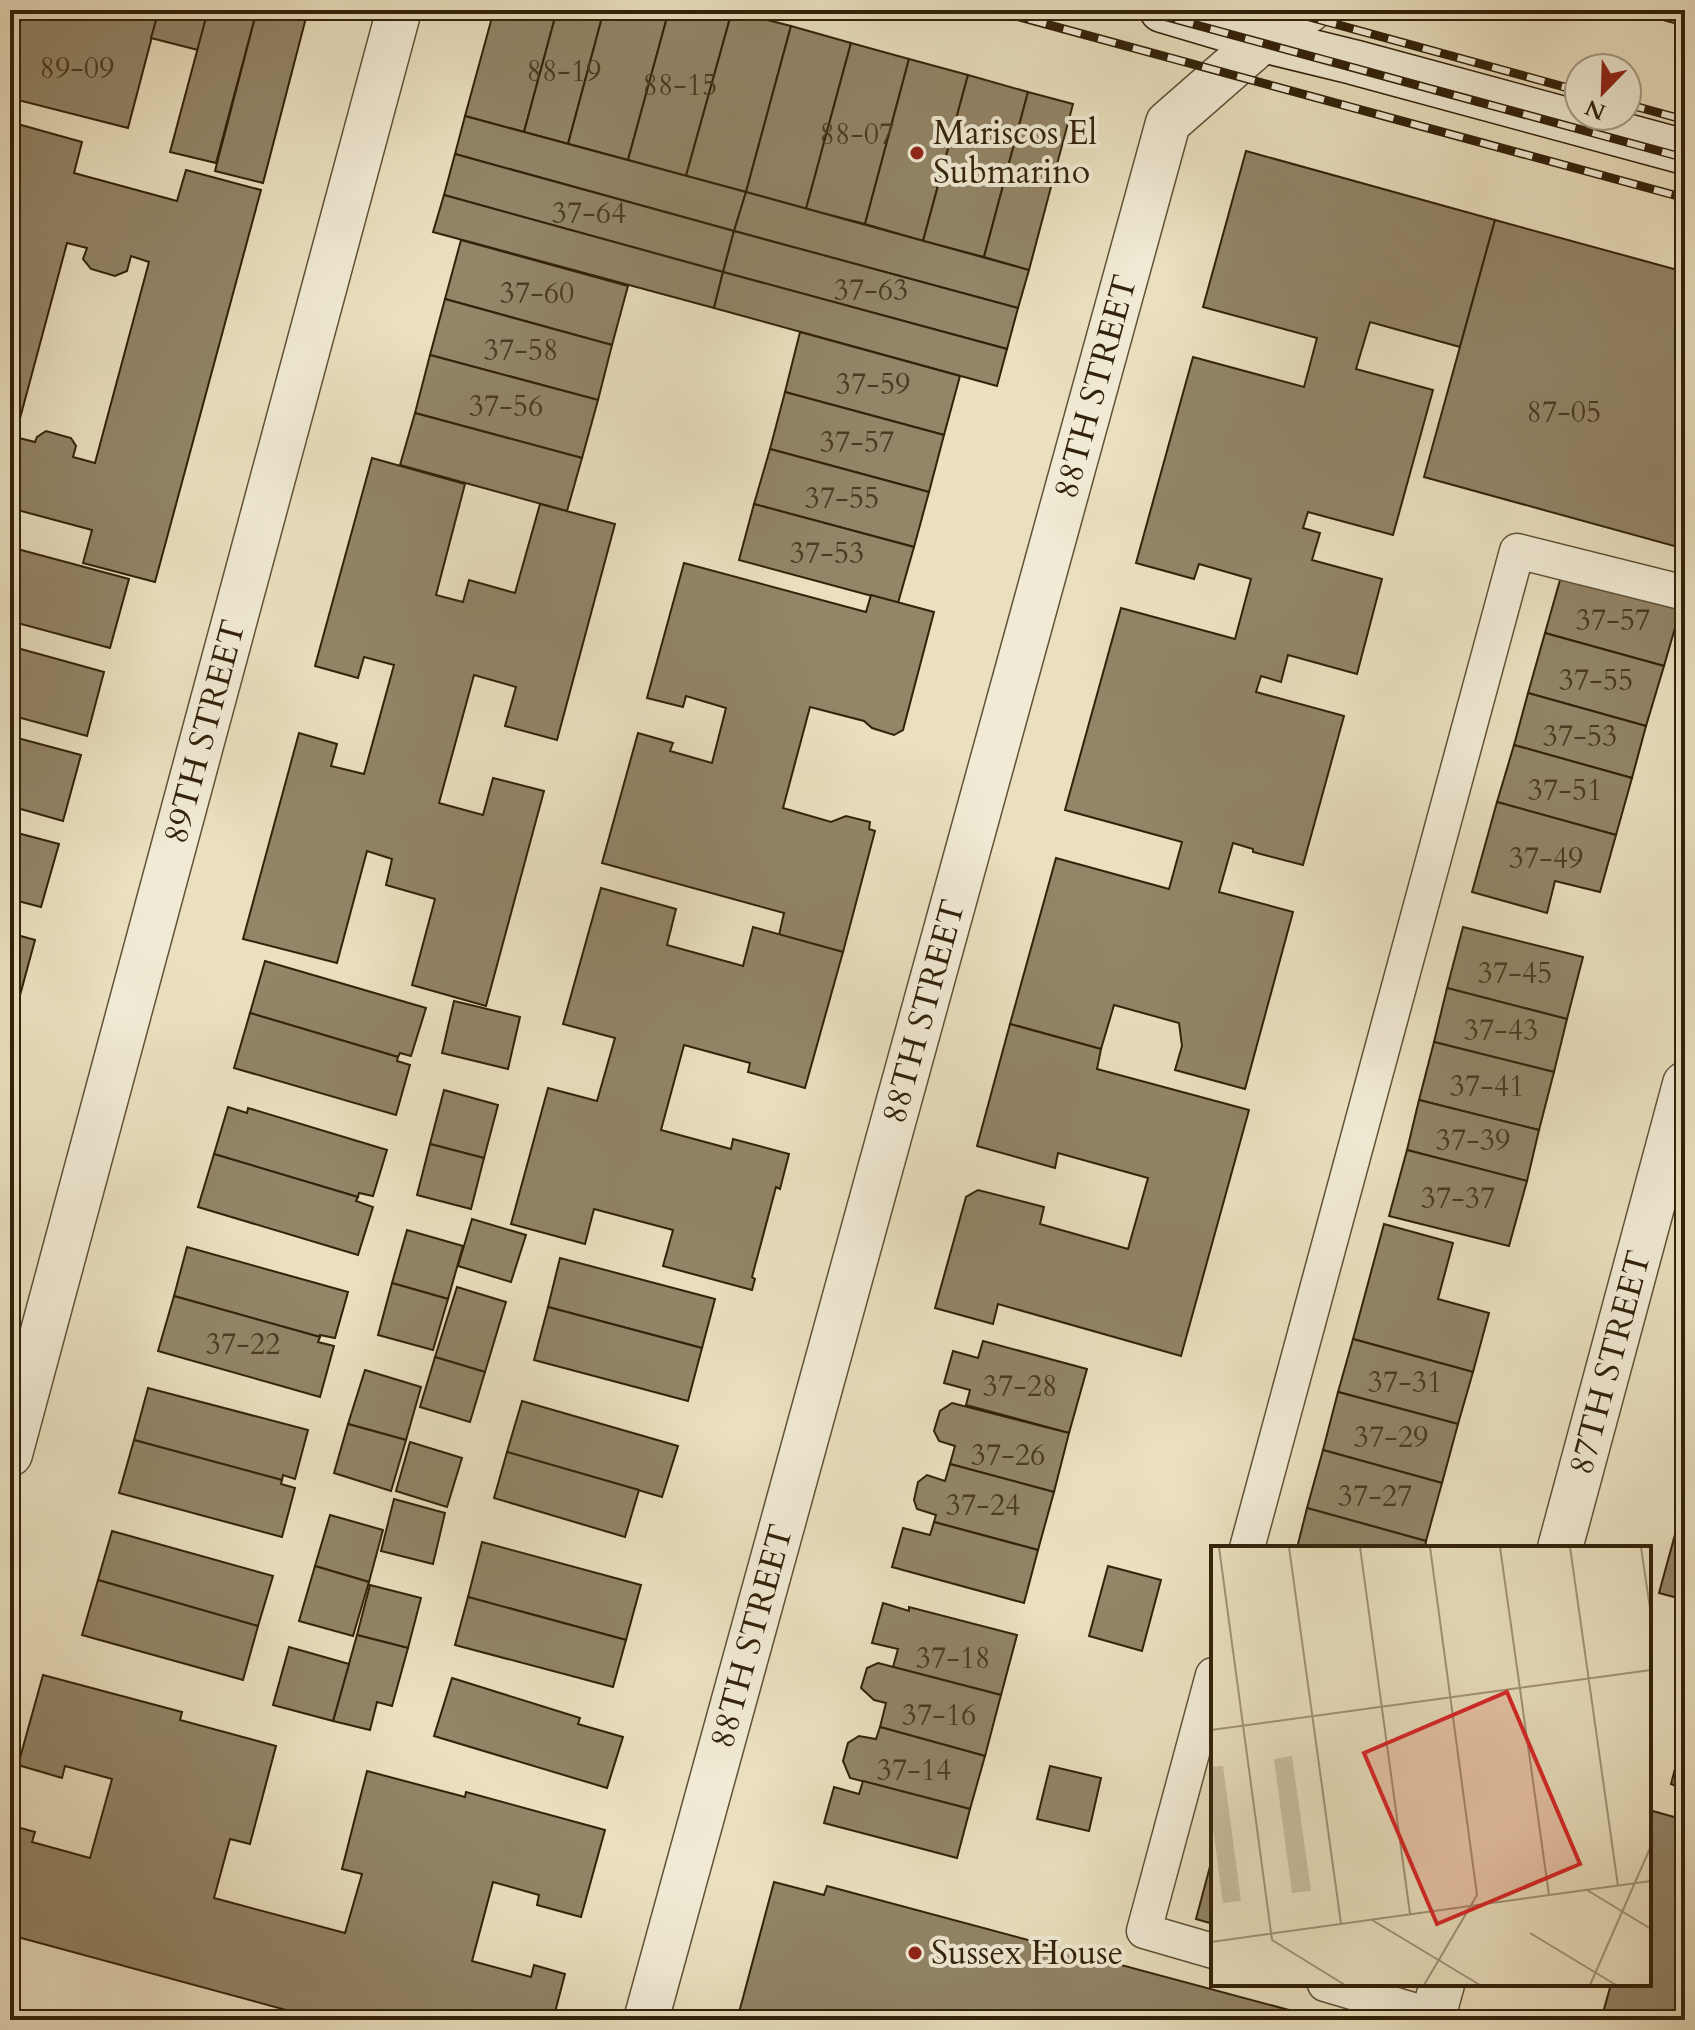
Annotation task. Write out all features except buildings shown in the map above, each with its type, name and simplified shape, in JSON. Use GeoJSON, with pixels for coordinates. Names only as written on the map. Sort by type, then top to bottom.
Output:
{"type":"FeatureCollection","features":[{"type":"Feature","properties":{"kind":"street","name":"89TH STREET"},"geometry":{"type":"LineString","coordinates":[[10,1454],[399,10]]}},
{"type":"Feature","properties":{"kind":"street"},"geometry":{"type":"LineString","coordinates":[[1162,10],[1263,40],[1685,152]]}},
{"type":"Feature","properties":{"kind":"street","name":"88TH STREET"},"geometry":{"type":"LineString","coordinates":[[646,2020],[1168,123],[1263,40],[1309,10]]}},
{"type":"Feature","properties":{"kind":"street","name":"87TH STREET"},"geometry":{"type":"LineString","coordinates":[[1561,1546],[1685,1084]]}},
{"type":"Feature","properties":{"kind":"lane"},"geometry":{"type":"LineString","coordinates":[[1248,1546],[1517,551],[1685,593]]}},
{"type":"Feature","properties":{"kind":"lane"},"geometry":{"type":"LineString","coordinates":[[1211,1682],[1144,1931],[1211,1950]]}},
{"type":"Feature","properties":{"kind":"lane"},"geometry":{"type":"LineString","coordinates":[[1335,1986],[1436,2007]]}},
{"type":"Feature","properties":{"kind":"railway"},"geometry":{"type":"LineString","coordinates":[[994,10],[1685,198]]}},
{"type":"Feature","properties":{"kind":"railway"},"geometry":{"type":"LineString","coordinates":[[1141,10],[1685,158]]}},
{"type":"Feature","properties":{"kind":"railway"},"geometry":{"type":"LineString","coordinates":[[1284,10],[1563,87]]}},
{"type":"Feature","properties":{"kind":"railway"},"geometry":{"type":"LineString","coordinates":[[1643,108],[1685,120]]}},
{"type":"Feature","properties":{"kind":"place","name":"Mariscos El Submarino"},"geometry":{"type":"Point","coordinates":[917,153]}},
{"type":"Feature","properties":{"kind":"place","name":"Sussex House"},"geometry":{"type":"Point","coordinates":[915,1953]}}]}
